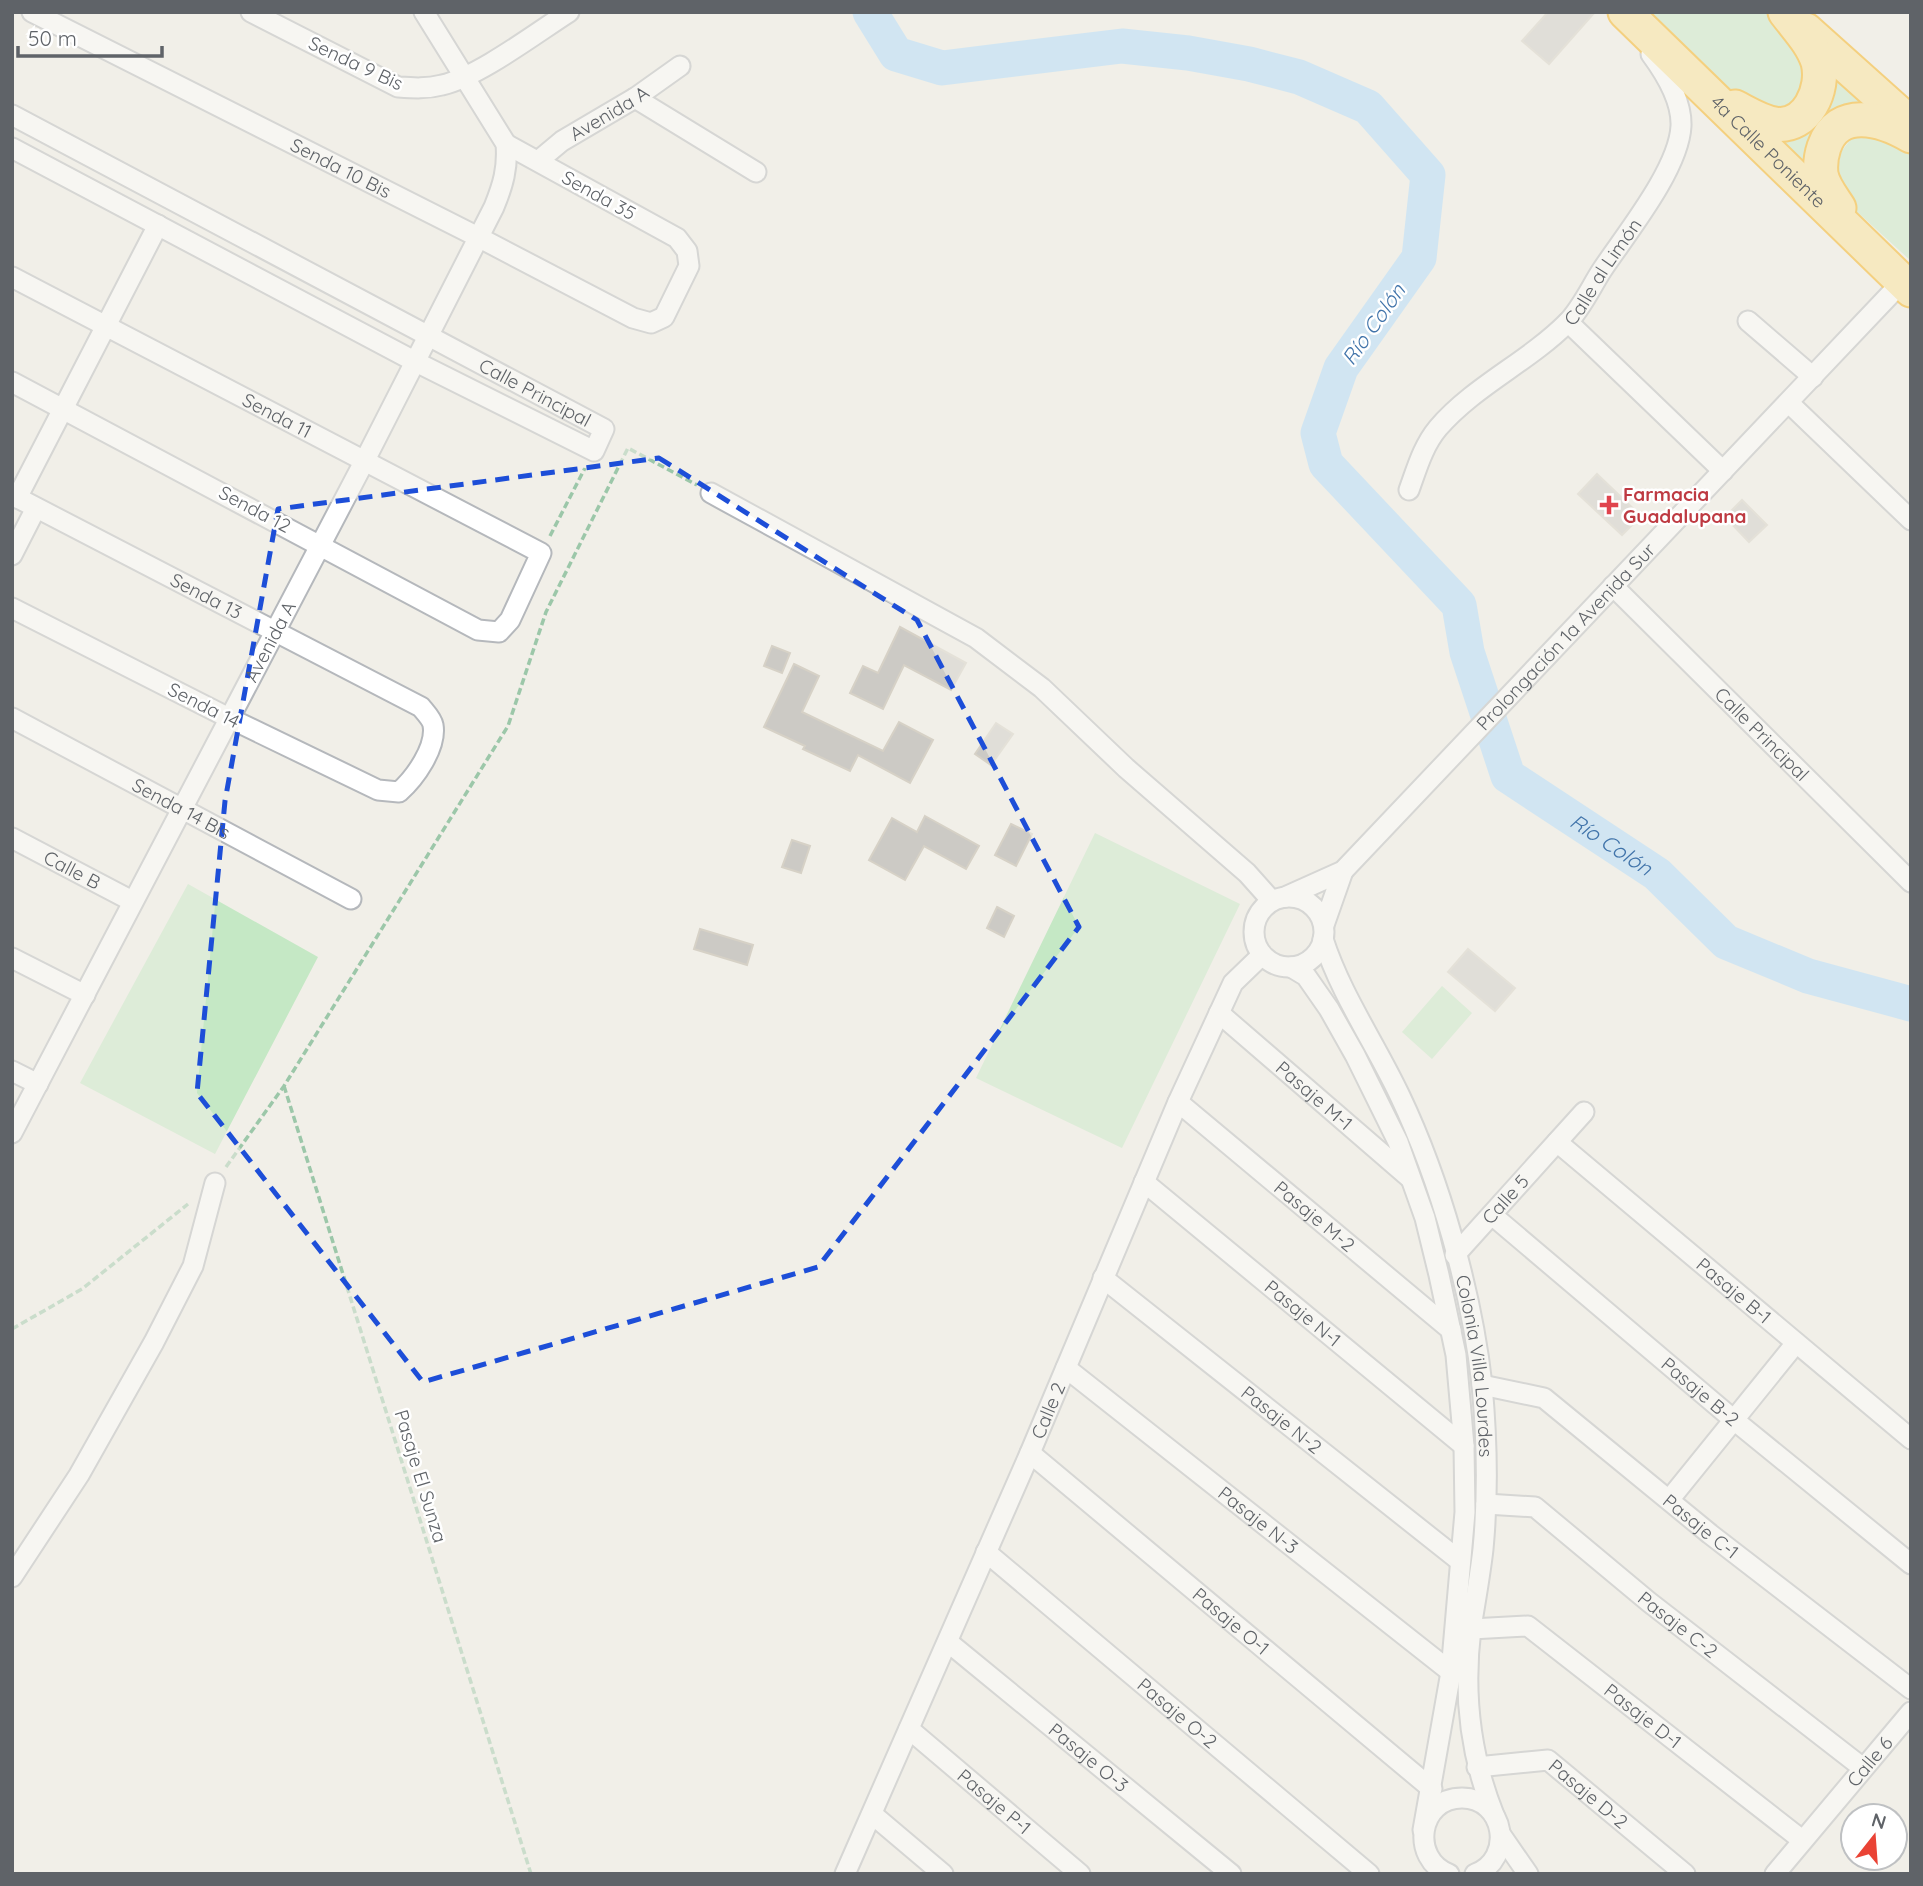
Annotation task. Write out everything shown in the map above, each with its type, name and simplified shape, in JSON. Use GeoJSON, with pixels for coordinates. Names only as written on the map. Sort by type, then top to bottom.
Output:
{"type":"FeatureCollection","features":[{"type":"Feature","properties":{"kind":"highway","name":"4a Calle Poniente"},"geometry":{"type":"LineString","coordinates":[[1623,12],[1907,286]]}},
{"type":"Feature","properties":{"kind":"highway"},"geometry":{"type":"LineString","coordinates":[[1708,92],[1773,124],[1792,122],[1809,108],[1818,90],[1818,63],[1809,44],[1786,12]]}},
{"type":"Feature","properties":{"kind":"highway"},"geometry":{"type":"LineString","coordinates":[[1786,12],[1911,124]]}},
{"type":"Feature","properties":{"kind":"highway"},"geometry":{"type":"LineString","coordinates":[[1858,236],[1821,176],[1822,153],[1830,133],[1847,121],[1870,120],[1897,128],[1911,136]]}},
{"type":"Feature","properties":{"kind":"street","name":"Senda 10 Bis"},"geometry":{"type":"LineString","coordinates":[[32,12],[633,318],[651,323]]}},
{"type":"Feature","properties":{"kind":"street","name":"Senda 9 Bis"},"geometry":{"type":"LineString","coordinates":[[251,12],[398,87],[420,89],[466,77],[569,12]]}},
{"type":"Feature","properties":{"kind":"street"},"geometry":{"type":"LineString","coordinates":[[424,12],[506,144]]}},
{"type":"Feature","properties":{"kind":"street","name":"Calle al Limón"},"geometry":{"type":"LineString","coordinates":[[1409,490],[1422,453],[1438,428],[1568,322],[1660,182],[1677,149],[1682,124],[1675,98],[1663,70],[1623,12]]}},
{"type":"Feature","properties":{"kind":"street","name":"Avenida A"},"geometry":{"type":"LineString","coordinates":[[538,160],[562,141],[635,99],[680,66]]}},
{"type":"Feature","properties":{"kind":"street"},"geometry":{"type":"LineString","coordinates":[[635,99],[756,172]]}},
{"type":"Feature","properties":{"kind":"street","name":"Calle Principal"},"geometry":{"type":"LineString","coordinates":[[12,115],[604,429],[594,451],[414,361],[12,148]]}},
{"type":"Feature","properties":{"kind":"street","name":"Avenida A"},"geometry":{"type":"LineString","coordinates":[[12,1133],[364,462],[478,237],[505,180],[508,162],[506,144]]}},
{"type":"Feature","properties":{"kind":"street","name":"Senda 35"},"geometry":{"type":"LineString","coordinates":[[506,144],[677,238],[687,251],[689,266],[664,317],[651,323]]}},
{"type":"Feature","properties":{"kind":"street"},"geometry":{"type":"LineString","coordinates":[[15,496],[158,225]]}},
{"type":"Feature","properties":{"kind":"street","name":"Senda 11"},"geometry":{"type":"LineString","coordinates":[[12,277],[541,553]]}},
{"type":"Feature","properties":{"kind":"street","name":"Prolongación 1a Avenida Sur"},"geometry":{"type":"LineString","coordinates":[[1278,899],[1343,871],[1813,377],[1907,286]]}},
{"type":"Feature","properties":{"kind":"street"},"geometry":{"type":"LineString","coordinates":[[1748,321],[1813,377]]}},
{"type":"Feature","properties":{"kind":"street"},"geometry":{"type":"LineString","coordinates":[[1568,322],[1723,471]]}},
{"type":"Feature","properties":{"kind":"street","name":"Senda 12"},"geometry":{"type":"LineString","coordinates":[[12,382],[478,630],[499,632],[510,620],[541,553]]}},
{"type":"Feature","properties":{"kind":"street"},"geometry":{"type":"LineString","coordinates":[[1789,403],[1911,520]]}},
{"type":"Feature","properties":{"kind":"street"},"geometry":{"type":"LineString","coordinates":[[711,493],[976,638],[1042,688],[1126,768],[1278,899]]}},
{"type":"Feature","properties":{"kind":"street","name":"Senda 13"},"geometry":{"type":"LineString","coordinates":[[15,496],[421,707],[433,723],[433,741],[412,781],[399,792]]}},
{"type":"Feature","properties":{"kind":"street"},"geometry":{"type":"LineString","coordinates":[[12,555],[36,508]]}},
{"type":"Feature","properties":{"kind":"street","name":"Calle Principal"},"geometry":{"type":"LineString","coordinates":[[1613,586],[1911,882]]}},
{"type":"Feature","properties":{"kind":"street","name":"Senda 14"},"geometry":{"type":"LineString","coordinates":[[12,608],[378,790],[399,792]]}},
{"type":"Feature","properties":{"kind":"street","name":"Senda 14 Bis"},"geometry":{"type":"LineString","coordinates":[[12,718],[352,899]]}},
{"type":"Feature","properties":{"kind":"street","name":"Calle B"},"geometry":{"type":"LineString","coordinates":[[12,838],[132,901]]}},
{"type":"Feature","properties":{"kind":"street","name":"Prolongación 1a Avenida Sur"},"geometry":{"type":"LineString","coordinates":[[1323,932],[1343,871]]}},
{"type":"Feature","properties":{"kind":"street"},"geometry":{"type":"LineString","coordinates":[[1298,898],[1310,903],[1319,913],[1323,932],[1319,950],[1312,958],[1291,967],[1280,966],[1262,954],[1256,944],[1254,931],[1262,908],[1278,899],[1298,898]]}},
{"type":"Feature","properties":{"kind":"street","name":"Colonia Villa Lourdes"},"geometry":{"type":"LineString","coordinates":[[1323,932],[1333,969],[1402,1100],[1444,1211],[1465,1292],[1482,1385],[1486,1504],[1483,1549],[1471,1629],[1468,1700],[1477,1767],[1501,1835],[1528,1874]]}},
{"type":"Feature","properties":{"kind":"street","name":"Calle 2"},"geometry":{"type":"LineString","coordinates":[[845,1874],[1030,1453],[1178,1102],[1233,983],[1262,954]]}},
{"type":"Feature","properties":{"kind":"street"},"geometry":{"type":"LineString","coordinates":[[12,958],[85,995]]}},
{"type":"Feature","properties":{"kind":"street","name":"Colonia Villa Lourdes"},"geometry":{"type":"LineString","coordinates":[[1291,967],[1306,976],[1329,1009],[1393,1132],[1424,1218],[1451,1330],[1460,1391],[1465,1512],[1451,1672],[1424,1839],[1422,1874]]}},
{"type":"Feature","properties":{"kind":"street","name":"Pasaje M-1"},"geometry":{"type":"LineString","coordinates":[[1219,1013],[1411,1178]]}},
{"type":"Feature","properties":{"kind":"street"},"geometry":{"type":"LineString","coordinates":[[12,1071],[38,1084]]}},
{"type":"Feature","properties":{"kind":"street","name":"Pasaje M-2"},"geometry":{"type":"LineString","coordinates":[[1178,1102],[1451,1330]]}},
{"type":"Feature","properties":{"kind":"street","name":"Calle 5"},"geometry":{"type":"LineString","coordinates":[[1455,1255],[1584,1112]]}},
{"type":"Feature","properties":{"kind":"street","name":"Pasaje B-1"},"geometry":{"type":"LineString","coordinates":[[1557,1143],[1911,1439]]}},
{"type":"Feature","properties":{"kind":"street","name":"Pasaje N-1"},"geometry":{"type":"LineString","coordinates":[[1144,1182],[1464,1446]]}},
{"type":"Feature","properties":{"kind":"street"},"geometry":{"type":"LineString","coordinates":[[12,1577],[79,1475],[154,1342],[193,1266],[215,1183]]}},
{"type":"Feature","properties":{"kind":"street","name":"Pasaje B-2"},"geometry":{"type":"LineString","coordinates":[[1492,1215],[1734,1420],[1911,1564]]}},
{"type":"Feature","properties":{"kind":"street","name":"Pasaje N-2"},"geometry":{"type":"LineString","coordinates":[[1103,1278],[1460,1561]]}},
{"type":"Feature","properties":{"kind":"street"},"geometry":{"type":"LineString","coordinates":[[1669,1500],[1796,1343]]}},
{"type":"Feature","properties":{"kind":"street","name":"Pasaje N-3"},"geometry":{"type":"LineString","coordinates":[[1066,1368],[1451,1672]]}},
{"type":"Feature","properties":{"kind":"street","name":"Pasaje C-1"},"geometry":{"type":"LineString","coordinates":[[1482,1385],[1544,1398],[1669,1500],[1911,1689]]}},
{"type":"Feature","properties":{"kind":"street","name":"Pasaje O-1"},"geometry":{"type":"LineString","coordinates":[[1030,1453],[1432,1789]]}},
{"type":"Feature","properties":{"kind":"street","name":"Pasaje C-2"},"geometry":{"type":"LineString","coordinates":[[1486,1504],[1535,1507],[1649,1602],[1863,1768]]}},
{"type":"Feature","properties":{"kind":"street","name":"Pasaje O-2"},"geometry":{"type":"LineString","coordinates":[[986,1552],[1369,1874]]}},
{"type":"Feature","properties":{"kind":"street","name":"Pasaje D-1"},"geometry":{"type":"LineString","coordinates":[[1471,1629],[1528,1626],[1802,1840]]}},
{"type":"Feature","properties":{"kind":"street","name":"Pasaje O-3"},"geometry":{"type":"LineString","coordinates":[[948,1642],[1231,1874]]}},
{"type":"Feature","properties":{"kind":"street","name":"Calle 6"},"geometry":{"type":"LineString","coordinates":[[1776,1874],[1911,1712]]}},
{"type":"Feature","properties":{"kind":"street","name":"Pasaje P-1"},"geometry":{"type":"LineString","coordinates":[[909,1729],[1080,1874]]}},
{"type":"Feature","properties":{"kind":"street","name":"Pasaje D-2"},"geometry":{"type":"LineString","coordinates":[[1477,1767],[1548,1759],[1685,1874]]}},
{"type":"Feature","properties":{"kind":"street"},"geometry":{"type":"LineString","coordinates":[[1449,1874],[1435,1865],[1424,1839],[1428,1818],[1436,1807],[1448,1800],[1461,1798],[1475,1800],[1494,1815]]}},
{"type":"Feature","properties":{"kind":"street"},"geometry":{"type":"LineString","coordinates":[[872,1814],[943,1874]]}},
{"type":"Feature","properties":{"kind":"street"},"geometry":{"type":"LineString","coordinates":[[1480,1873],[1496,1856],[1501,1835]]}},
{"type":"Feature","properties":{"kind":"path"},"geometry":{"type":"LineString","coordinates":[[12,1329],[82,1289],[215,1183],[285,1086],[508,726],[546,612],[628,448],[711,493]]}},
{"type":"Feature","properties":{"kind":"path"},"geometry":{"type":"LineString","coordinates":[[541,553],[594,451]]}},
{"type":"Feature","properties":{"kind":"path","name":"Pasaje El Sunza"},"geometry":{"type":"LineString","coordinates":[[285,1086],[531,1874]]}},
{"type":"Feature","properties":{"kind":"highlighted area"},"geometry":{"type":"Polygon","coordinates":[[[659,458],[917,620],[1079,927],[818,1267],[423,1382],[197,1093],[225,801],[278,509],[659,458]]]}},
{"type":"Feature","properties":{"kind":"green space"},"geometry":{"type":"Polygon","coordinates":[[[1649,12],[1765,12],[1797,41],[1809,96],[1780,117],[1751,105],[1726,86],[1649,12]]]}},
{"type":"Feature","properties":{"kind":"green space"},"geometry":{"type":"Polygon","coordinates":[[[1829,67],[1873,111],[1813,171],[1769,134],[1829,67]]]}},
{"type":"Feature","properties":{"kind":"green space"},"geometry":{"type":"Polygon","coordinates":[[[1866,131],[1911,150],[1911,261],[1842,198],[1837,173],[1841,152],[1854,135],[1866,131]]]}},
{"type":"Feature","properties":{"kind":"green space"},"geometry":{"type":"Polygon","coordinates":[[[1095,833],[1240,904],[1122,1148],[976,1078],[1095,833]]]}},
{"type":"Feature","properties":{"kind":"green space"},"geometry":{"type":"Polygon","coordinates":[[[188,884],[318,957],[215,1154],[80,1083],[188,884]]]}},
{"type":"Feature","properties":{"kind":"green space"},"geometry":{"type":"Polygon","coordinates":[[[1442,986],[1472,1013],[1432,1059],[1402,1032],[1442,986]]]}},
{"type":"Feature","properties":{"kind":"building"},"geometry":{"type":"Polygon","coordinates":[[[1548,12],[1595,12],[1549,64],[1522,41],[1548,12]]]}},
{"type":"Feature","properties":{"kind":"building","name":"Farmacia Guadalupana"},"geometry":{"type":"Polygon","coordinates":[[[1597,474],[1641,516],[1622,535],[1578,494],[1597,474]]]}},
{"type":"Feature","properties":{"kind":"building"},"geometry":{"type":"Polygon","coordinates":[[[1742,500],[1767,525],[1749,542],[1725,517],[1742,500]]]}},
{"type":"Feature","properties":{"kind":"building"},"geometry":{"type":"Polygon","coordinates":[[[900,627],[966,663],[951,690],[904,665],[883,709],[850,693],[863,666],[878,673],[900,627]]]}},
{"type":"Feature","properties":{"kind":"building"},"geometry":{"type":"Polygon","coordinates":[[[772,646],[790,653],[782,673],[764,666],[772,646]]]}},
{"type":"Feature","properties":{"kind":"building"},"geometry":{"type":"Polygon","coordinates":[[[794,664],[819,676],[802,712],[883,751],[899,722],[933,740],[910,783],[858,755],[850,771],[764,727],[794,664]]]}},
{"type":"Feature","properties":{"kind":"building"},"geometry":{"type":"Polygon","coordinates":[[[996,723],[1013,734],[991,765],[975,754],[996,723]]]}},
{"type":"Feature","properties":{"kind":"building"},"geometry":{"type":"Polygon","coordinates":[[[925,816],[979,846],[966,869],[924,846],[905,880],[869,860],[892,818],[917,832],[925,816]]]}},
{"type":"Feature","properties":{"kind":"building"},"geometry":{"type":"Polygon","coordinates":[[[1011,824],[1032,834],[1016,866],[995,855],[1011,824]]]}},
{"type":"Feature","properties":{"kind":"building"},"geometry":{"type":"Polygon","coordinates":[[[792,840],[810,846],[801,873],[782,867],[792,840]]]}},
{"type":"Feature","properties":{"kind":"building"},"geometry":{"type":"Polygon","coordinates":[[[997,907],[1014,916],[1004,937],[987,928],[997,907]]]}},
{"type":"Feature","properties":{"kind":"building"},"geometry":{"type":"Polygon","coordinates":[[[700,929],[753,945],[747,965],[694,949],[700,929]]]}},
{"type":"Feature","properties":{"kind":"building"},"geometry":{"type":"Polygon","coordinates":[[[1468,949],[1515,988],[1495,1011],[1448,972],[1468,949]]]}},
{"type":"Feature","properties":{"kind":"waterway","name":"Río Colón"},"geometry":{"type":"LineString","coordinates":[[870,12],[896,54],[942,68],[1122,46],[1188,53],[1249,64],[1299,77],[1368,107],[1428,175],[1419,258],[1341,368],[1318,433],[1326,464],[1459,605],[1467,652],[1508,776],[1657,874],[1726,942],[1808,976],[1911,1004]]}},
{"type":"Feature","properties":{"kind":"place","name":"Farmacia Guadalupana"},"geometry":{"type":"Point","coordinates":[1609,505]}}]}
